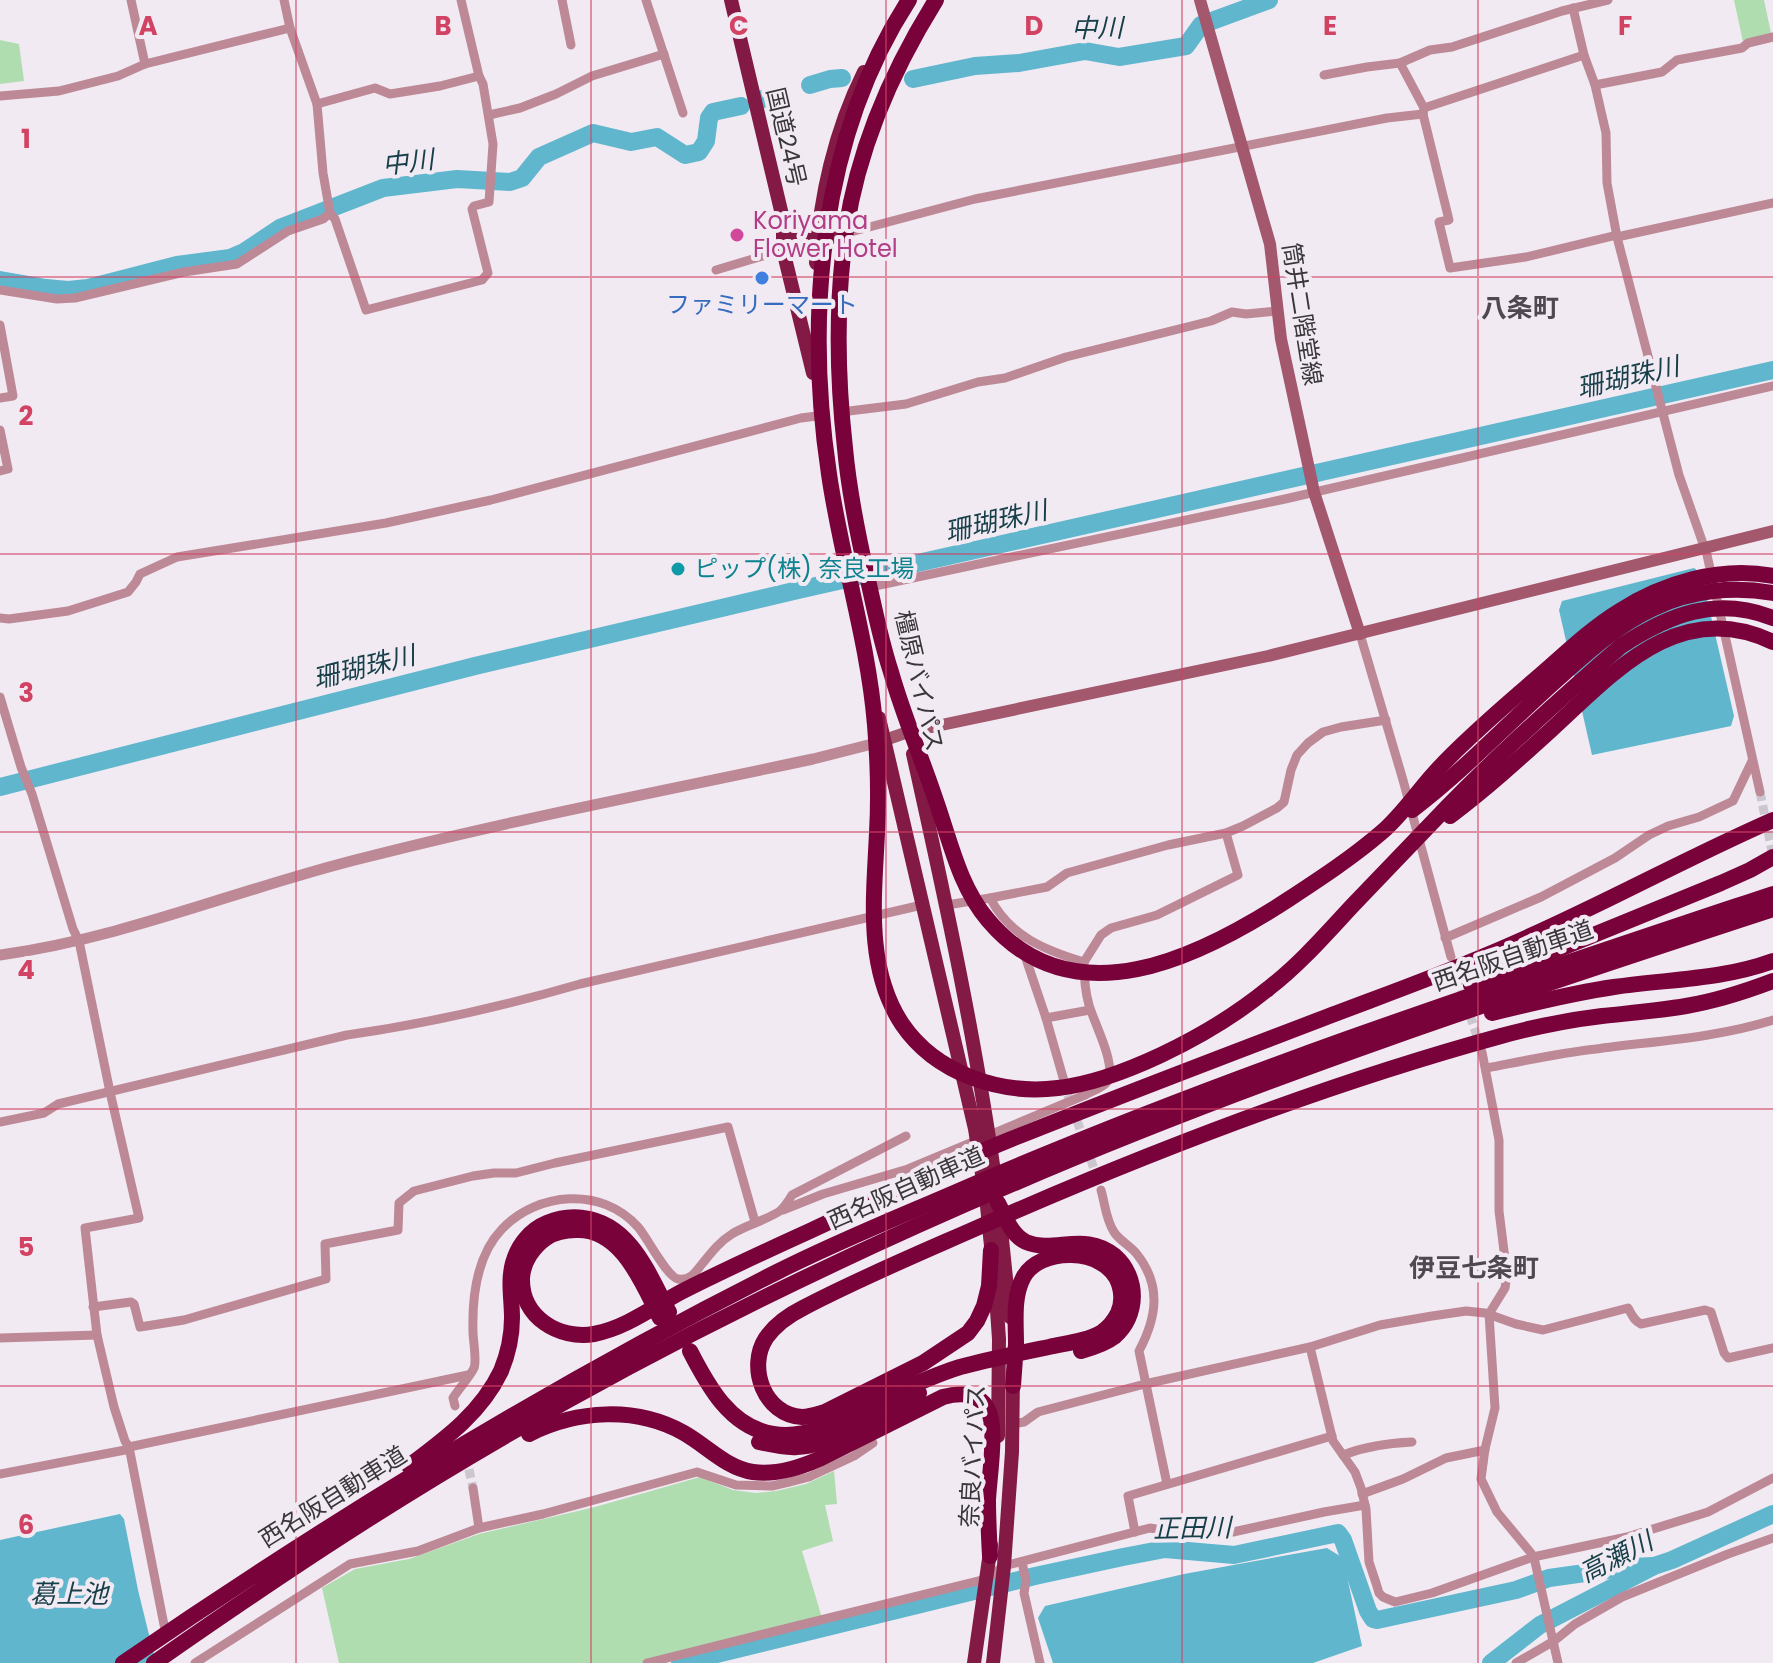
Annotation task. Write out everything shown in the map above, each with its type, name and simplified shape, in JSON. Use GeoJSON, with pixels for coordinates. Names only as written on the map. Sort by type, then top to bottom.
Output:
{"type":"FeatureCollection","features":[{"type":"Feature","properties":{"kind":"highway","name":"国道24号"},"geometry":{"type":"LineString","coordinates":[[731,0],[783,219],[793,234]]}},
{"type":"Feature","properties":{"kind":"highway","name":"橿原バイパス"},"geometry":{"type":"LineString","coordinates":[[901,0],[846,111],[826,189],[817,241],[813,373],[817,416],[845,565],[975,1129],[991,1250]]}},
{"type":"Feature","properties":{"kind":"highway"},"geometry":{"type":"LineString","coordinates":[[909,0],[875,62],[843,145],[826,226],[821,281],[819,379],[829,477],[870,679],[875,722],[878,799],[874,903],[876,953],[890,1002],[916,1042],[951,1068],[971,1078],[1012,1089],[1034,1090],[1074,1085],[1148,1061],[1211,1029],[1271,987],[1302,959],[1469,785],[1642,651],[1664,640],[1708,629],[1746,632],[1773,642]]}},
{"type":"Feature","properties":{"kind":"highway","name":"橿原バイパス"},"geometry":{"type":"LineString","coordinates":[[929,0],[895,61],[857,160],[840,235],[834,303],[835,348],[847,456],[947,905],[975,1051],[1008,1289],[1013,1386]]}},
{"type":"Feature","properties":{"kind":"highway"},"geometry":{"type":"LineString","coordinates":[[936,0],[897,71],[878,114],[855,189],[847,228],[839,328],[843,429],[855,520],[891,674],[956,861],[971,895],[990,923],[1007,938],[1046,962],[1089,974],[1131,971],[1190,953],[1263,916],[1340,865],[1386,829],[1537,688],[1624,625],[1676,599],[1709,592],[1737,581],[1773,576]]}},
{"type":"Feature","properties":{"kind":"highway"},"geometry":{"type":"LineString","coordinates":[[783,219],[783,250],[813,373]]}},
{"type":"Feature","properties":{"kind":"highway"},"geometry":{"type":"LineString","coordinates":[[793,234],[817,241],[840,235]]}},
{"type":"Feature","properties":{"kind":"highway"},"geometry":{"type":"LineString","coordinates":[[1737,581],[1773,593]]}},
{"type":"Feature","properties":{"kind":"highway"},"geometry":{"type":"LineString","coordinates":[[1551,719],[1621,646],[1644,631],[1684,613],[1714,608],[1743,609],[1773,618]]}},
{"type":"Feature","properties":{"kind":"highway"},"geometry":{"type":"LineString","coordinates":[[334,1522],[447,1438],[487,1396],[510,1342],[510,1280],[516,1255],[530,1234],[540,1226],[576,1217],[601,1222],[613,1229],[624,1237],[642,1261],[664,1315],[633,1268],[614,1244],[583,1229],[559,1231],[547,1237],[524,1266],[523,1290],[533,1312],[551,1328],[571,1334],[595,1334],[622,1325],[635,1318],[682,1292],[1005,1135],[1489,955],[1773,820]]}},
{"type":"Feature","properties":{"kind":"highway"},"geometry":{"type":"LineString","coordinates":[[1356,1035],[1721,883],[1773,857]]}},
{"type":"Feature","properties":{"kind":"highway","name":"西名阪自動車道"},"geometry":{"type":"LineString","coordinates":[[123,1663],[334,1522],[447,1453],[699,1323],[816,1254],[868,1229],[974,1192],[1175,1102],[1356,1035],[1773,894]]}},
{"type":"Feature","properties":{"kind":"highway","name":"西名阪自動車道"},"geometry":{"type":"LineString","coordinates":[[1005,1178],[1094,1149],[1266,1083],[1773,909]]}},
{"type":"Feature","properties":{"kind":"highway"},"geometry":{"type":"LineString","coordinates":[[1266,1083],[1438,1028],[1531,1003],[1616,987],[1735,974],[1773,961]]}},
{"type":"Feature","properties":{"kind":"highway"},"geometry":{"type":"LineString","coordinates":[[991,1250],[989,1286],[977,1321],[904,1409],[825,1412],[801,1417],[787,1414],[767,1396],[760,1383],[760,1355],[765,1340],[776,1326],[794,1312],[1086,1180],[1272,1108],[1396,1067],[1539,1026],[1685,1006],[1744,992],[1773,981]]}},
{"type":"Feature","properties":{"kind":"highway"},"geometry":{"type":"LineString","coordinates":[[998,1203],[1020,1239],[1036,1245],[1082,1244],[1105,1249],[1122,1263],[1132,1283],[1134,1293],[1130,1315],[1112,1339],[1089,1349],[1029,1356]]}},
{"type":"Feature","properties":{"kind":"highway","name":"奈良バイパス"},"geometry":{"type":"LineString","coordinates":[[974,1663],[990,1556],[997,1468],[999,1339],[991,1250]]}},
{"type":"Feature","properties":{"kind":"highway"},"geometry":{"type":"LineString","coordinates":[[685,1354],[720,1401],[740,1420],[764,1432],[791,1435],[816,1430],[876,1409],[926,1384],[983,1366],[1029,1356],[1091,1337],[1110,1325],[1116,1317],[1121,1299],[1118,1280],[1107,1266],[1091,1257],[1067,1256],[1036,1264],[1024,1274],[1016,1301],[1013,1386]]}},
{"type":"Feature","properties":{"kind":"highway","name":"西名阪自動車道"},"geometry":{"type":"LineString","coordinates":[[154,1663],[359,1525],[653,1346]]}},
{"type":"Feature","properties":{"kind":"highway"},"geometry":{"type":"LineString","coordinates":[[359,1525],[539,1429],[581,1416],[625,1414],[647,1418],[684,1433],[736,1467],[768,1473],[801,1467],[876,1409],[926,1384]]}},
{"type":"Feature","properties":{"kind":"highway"},"geometry":{"type":"LineString","coordinates":[[876,1409],[896,1385],[926,1384],[943,1397],[961,1394],[977,1398],[987,1406],[992,1437],[988,1498],[990,1556]]}},
{"type":"Feature","properties":{"kind":"highway","name":"奈良バイパス"},"geometry":{"type":"LineString","coordinates":[[993,1663],[1004,1566],[1013,1386]]}},
{"type":"Feature","properties":{"kind":"main road","name":"筒井二階堂線"},"geometry":{"type":"LineString","coordinates":[[1200,0],[1270,244],[1281,339],[1314,491],[1360,634]]}},
{"type":"Feature","properties":{"kind":"main road"},"geometry":{"type":"LineString","coordinates":[[885,740],[908,732],[1360,634],[1773,531]]}},
{"type":"Feature","properties":{"kind":"street"},"geometry":{"type":"LineString","coordinates":[[131,0],[145,64]]}},
{"type":"Feature","properties":{"kind":"street"},"geometry":{"type":"LineString","coordinates":[[284,0],[290,28],[317,104],[330,213],[335,219],[366,310],[482,280],[488,273],[472,209],[489,202],[493,144],[483,84],[461,0]]}},
{"type":"Feature","properties":{"kind":"street"},"geometry":{"type":"LineString","coordinates":[[562,0],[571,45]]}},
{"type":"Feature","properties":{"kind":"street"},"geometry":{"type":"LineString","coordinates":[[646,0],[683,113]]}},
{"type":"Feature","properties":{"kind":"street"},"geometry":{"type":"LineString","coordinates":[[1560,0],[1567,10],[1595,85],[1606,133],[1607,183],[1617,236],[1679,475],[1705,548],[1760,792]]}},
{"type":"Feature","properties":{"kind":"street"},"geometry":{"type":"LineString","coordinates":[[1324,75],[1400,63],[1430,50],[1452,47],[1608,0]]}},
{"type":"Feature","properties":{"kind":"street"},"geometry":{"type":"LineString","coordinates":[[0,96],[59,91],[118,76],[145,64],[290,28]]}},
{"type":"Feature","properties":{"kind":"street"},"geometry":{"type":"LineString","coordinates":[[1595,85],[1662,72],[1677,60],[1742,48],[1748,43],[1773,37]]}},
{"type":"Feature","properties":{"kind":"street"},"geometry":{"type":"LineString","coordinates":[[489,115],[520,108],[592,76],[664,54]]}},
{"type":"Feature","properties":{"kind":"street"},"geometry":{"type":"LineString","coordinates":[[840,235],[975,199],[1424,111],[1584,55]]}},
{"type":"Feature","properties":{"kind":"street"},"geometry":{"type":"LineString","coordinates":[[1400,63],[1424,111],[1449,220],[1439,222],[1450,268],[1526,257],[1773,203]]}},
{"type":"Feature","properties":{"kind":"street"},"geometry":{"type":"LineString","coordinates":[[317,104],[375,88],[390,94],[479,76]]}},
{"type":"Feature","properties":{"kind":"street"},"geometry":{"type":"LineString","coordinates":[[0,290],[57,299],[75,298],[184,272],[237,264],[288,231],[323,219],[330,213]]}},
{"type":"Feature","properties":{"kind":"street"},"geometry":{"type":"LineString","coordinates":[[716,270],[783,250],[793,234]]}},
{"type":"Feature","properties":{"kind":"street"},"geometry":{"type":"LineString","coordinates":[[841,412],[906,404],[978,382],[1005,378],[1066,357],[1211,321],[1232,312],[1278,311]]}},
{"type":"Feature","properties":{"kind":"street"},"geometry":{"type":"LineString","coordinates":[[0,325],[13,396],[0,398]]}},
{"type":"Feature","properties":{"kind":"street"},"geometry":{"type":"LineString","coordinates":[[874,585],[1314,491],[1773,386]]}},
{"type":"Feature","properties":{"kind":"street"},"geometry":{"type":"LineString","coordinates":[[0,606],[0,616],[9,619],[68,611],[128,592],[140,574],[177,557],[401,520],[491,500],[817,416]]}},
{"type":"Feature","properties":{"kind":"street"},"geometry":{"type":"LineString","coordinates":[[0,430],[8,469],[0,471]]}},
{"type":"Feature","properties":{"kind":"street"},"geometry":{"type":"LineString","coordinates":[[1360,634],[1451,957]]}},
{"type":"Feature","properties":{"kind":"street"},"geometry":{"type":"LineString","coordinates":[[0,697],[79,941],[139,1218],[85,1228],[97,1335],[114,1407],[129,1447],[173,1663]]}},
{"type":"Feature","properties":{"kind":"street"},"geometry":{"type":"LineString","coordinates":[[947,905],[1047,887],[1067,873],[1168,845],[1226,833],[1284,802],[1297,755],[1323,732],[1386,720]]}},
{"type":"Feature","properties":{"kind":"street"},"geometry":{"type":"LineString","coordinates":[[0,955],[79,941],[137,926],[283,879],[363,858],[813,759],[885,740]]}},
{"type":"Feature","properties":{"kind":"street"},"geometry":{"type":"LineString","coordinates":[[1445,938],[1541,897],[1615,858],[1649,835],[1733,801],[1753,760]]}},
{"type":"Feature","properties":{"kind":"street"},"geometry":{"type":"LineString","coordinates":[[1005,1135],[1107,1082],[1111,1068],[1090,1010],[1084,962],[1101,935],[1111,928],[1157,915],[1238,875],[1226,833]]}},
{"type":"Feature","properties":{"kind":"street"},"geometry":{"type":"LineString","coordinates":[[990,898],[998,914],[1017,932],[1063,956],[1084,962]]}},
{"type":"Feature","properties":{"kind":"street"},"geometry":{"type":"LineString","coordinates":[[0,1122],[44,1113],[58,1104],[347,1035],[518,1001],[922,905]]}},
{"type":"Feature","properties":{"kind":"street"},"geometry":{"type":"LineString","coordinates":[[1017,932],[1068,1095]]}},
{"type":"Feature","properties":{"kind":"street"},"geometry":{"type":"LineString","coordinates":[[1046,1018],[1090,1010]]}},
{"type":"Feature","properties":{"kind":"street"},"geometry":{"type":"LineString","coordinates":[[1487,1068],[1560,1053],[1728,1032],[1773,1020]]}},
{"type":"Feature","properties":{"kind":"street"},"geometry":{"type":"LineString","coordinates":[[1482,1052],[1499,1140],[1499,1211],[1507,1275],[1505,1288],[1489,1314],[1495,1408],[1481,1479],[1497,1512],[1533,1557],[1543,1588],[1558,1663]]}},
{"type":"Feature","properties":{"kind":"street"},"geometry":{"type":"LineString","coordinates":[[93,1307],[131,1302],[140,1327],[184,1320],[326,1279],[325,1244],[398,1230],[399,1203],[414,1191],[473,1176],[516,1173],[728,1127],[755,1222]]}},
{"type":"Feature","properties":{"kind":"street"},"geometry":{"type":"LineString","coordinates":[[780,1211],[792,1195],[906,1136]]}},
{"type":"Feature","properties":{"kind":"street"},"geometry":{"type":"LineString","coordinates":[[455,1406],[453,1398],[475,1367],[473,1326],[478,1267],[502,1228],[535,1205],[557,1199],[580,1198],[601,1202],[619,1211],[635,1223],[648,1239],[673,1278],[681,1279],[691,1277],[718,1245],[755,1222],[823,1194],[967,1152]]}},
{"type":"Feature","properties":{"kind":"street"},"geometry":{"type":"LineString","coordinates":[[1101,1190],[1115,1235],[1133,1249],[1151,1277],[1155,1297],[1153,1317],[1139,1351],[1167,1484]]}},
{"type":"Feature","properties":{"kind":"street"},"geometry":{"type":"LineString","coordinates":[[1013,1424],[1024,1422],[1038,1412],[1310,1347],[1380,1325],[1466,1311],[1489,1314],[1543,1330],[1628,1308],[1633,1318],[1641,1324],[1705,1310],[1711,1312],[1728,1358],[1773,1348]]}},
{"type":"Feature","properties":{"kind":"street"},"geometry":{"type":"LineString","coordinates":[[0,1338],[97,1335]]}},
{"type":"Feature","properties":{"kind":"street"},"geometry":{"type":"LineString","coordinates":[[1310,1347],[1333,1441],[1355,1472],[1362,1494],[1369,1562],[1379,1593],[1395,1602],[1432,1593],[1533,1557],[1627,1537],[1708,1512],[1773,1478]]}},
{"type":"Feature","properties":{"kind":"street"},"geometry":{"type":"LineString","coordinates":[[0,1474],[468,1375]]}},
{"type":"Feature","properties":{"kind":"street"},"geometry":{"type":"LineString","coordinates":[[1135,1532],[1128,1496],[1332,1436]]}},
{"type":"Feature","properties":{"kind":"street"},"geometry":{"type":"LineString","coordinates":[[1343,1455],[1379,1444],[1412,1442]]}},
{"type":"Feature","properties":{"kind":"street"},"geometry":{"type":"LineString","coordinates":[[195,1663],[350,1564],[418,1551],[479,1528],[697,1472],[736,1485],[772,1486],[809,1477],[854,1456],[873,1443]]}},
{"type":"Feature","properties":{"kind":"street"},"geometry":{"type":"LineString","coordinates":[[1362,1494],[1446,1458],[1485,1450]]}},
{"type":"Feature","properties":{"kind":"street"},"geometry":{"type":"LineString","coordinates":[[473,1488],[479,1528]]}},
{"type":"Feature","properties":{"kind":"street"},"geometry":{"type":"LineString","coordinates":[[647,1663],[986,1579],[1004,1566],[1150,1528],[1185,1534],[1233,1532],[1365,1505]]}},
{"type":"Feature","properties":{"kind":"street"},"geometry":{"type":"LineString","coordinates":[[1516,1663],[1622,1597],[1773,1538]]}},
{"type":"Feature","properties":{"kind":"street"},"geometry":{"type":"LineString","coordinates":[[1022,1562],[1026,1581],[1024,1593],[1040,1663]]}},
{"type":"Feature","properties":{"kind":"green space"},"geometry":{"type":"Polygon","coordinates":[[[1734,0],[1764,0],[1771,33],[1743,42],[1734,0]]]}},
{"type":"Feature","properties":{"kind":"green space"},"geometry":{"type":"Polygon","coordinates":[[[0,40],[19,44],[24,81],[0,84],[0,40]]]}},
{"type":"Feature","properties":{"kind":"green space"},"geometry":{"type":"Polygon","coordinates":[[[834,1471],[837,1504],[825,1505],[833,1541],[802,1551],[822,1618],[641,1663],[339,1663],[322,1588],[355,1569],[409,1559],[479,1534],[595,1507],[700,1477],[733,1490],[756,1493],[806,1484],[834,1471]]]}},
{"type":"Feature","properties":{"kind":"water"},"geometry":{"type":"Polygon","coordinates":[[[1694,568],[1701,573],[1734,716],[1731,726],[1592,755],[1559,610],[1562,601],[1694,568]]]}},
{"type":"Feature","properties":{"kind":"water","name":"葛上池"},"geometry":{"type":"Polygon","coordinates":[[[120,1514],[124,1519],[156,1663],[0,1663],[0,1540],[120,1514]]]}},
{"type":"Feature","properties":{"kind":"water"},"geometry":{"type":"Polygon","coordinates":[[[1327,1548],[1343,1558],[1362,1646],[1313,1663],[1053,1663],[1038,1618],[1045,1606],[1184,1574],[1327,1548]]]}},
{"type":"Feature","properties":{"kind":"waterway","name":"中川"},"geometry":{"type":"LineString","coordinates":[[913,79],[975,66],[1019,63],[1085,51],[1119,57],[1186,46],[1201,25],[1269,0]]}},
{"type":"Feature","properties":{"kind":"waterway","name":"中川"},"geometry":{"type":"LineString","coordinates":[[810,85],[842,78]]}},
{"type":"Feature","properties":{"kind":"waterway","name":"中川"},"geometry":{"type":"LineString","coordinates":[[760,100],[769,97]]}},
{"type":"Feature","properties":{"kind":"waterway","name":"中川"},"geometry":{"type":"LineString","coordinates":[[0,280],[68,290],[88,288],[177,265],[230,258],[280,228],[383,188],[457,179],[510,182],[522,178],[539,157],[593,133],[631,142],[657,137],[685,155],[699,152],[706,141],[709,118],[713,112],[741,106]]}},
{"type":"Feature","properties":{"kind":"waterway","name":"珊瑚珠川"},"geometry":{"type":"LineString","coordinates":[[0,787],[475,666],[798,590],[1773,370]]}},
{"type":"Feature","properties":{"kind":"waterway","name":"高瀬川"},"geometry":{"type":"LineString","coordinates":[[1491,1663],[1540,1625],[1654,1566],[1773,1514]]}},
{"type":"Feature","properties":{"kind":"waterway","name":"正田川"},"geometry":{"type":"LineString","coordinates":[[680,1663],[1035,1576],[1165,1549],[1234,1555],[1338,1533],[1368,1611],[1377,1620],[1516,1590],[1549,1578],[1654,1566]]}},
{"type":"Feature","properties":{"kind":"tunnel"},"geometry":{"type":"LineString","coordinates":[[1760,792],[1773,856]]}},
{"type":"Feature","properties":{"kind":"tunnel"},"geometry":{"type":"LineString","coordinates":[[1453,964],[1480,1045]]}},
{"type":"Feature","properties":{"kind":"tunnel"},"geometry":{"type":"LineString","coordinates":[[1068,1095],[1098,1180]]}},
{"type":"Feature","properties":{"kind":"tunnel"},"geometry":{"type":"LineString","coordinates":[[466,1456],[473,1488]]}},
{"type":"Feature","properties":{"kind":"place","name":"Koriyama Flower Hotel"},"geometry":{"type":"Point","coordinates":[737,235]}},
{"type":"Feature","properties":{"kind":"place","name":"ファミリーマート"},"geometry":{"type":"Point","coordinates":[762,278]}},
{"type":"Feature","properties":{"kind":"place","name":"ピップ(株) 奈良工場"},"geometry":{"type":"Point","coordinates":[678,569]}},
{"type":"Feature","properties":{"kind":"district","name":"八条町"},"geometry":{"type":"Point","coordinates":[1520,308]}},
{"type":"Feature","properties":{"kind":"district","name":"伊豆七条町"},"geometry":{"type":"Point","coordinates":[1474,1268]}}]}
